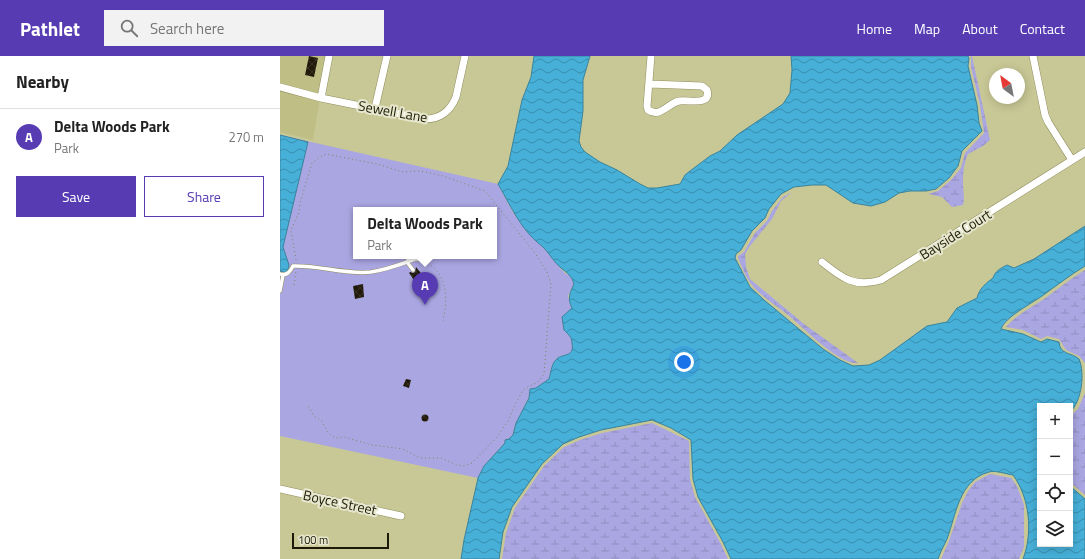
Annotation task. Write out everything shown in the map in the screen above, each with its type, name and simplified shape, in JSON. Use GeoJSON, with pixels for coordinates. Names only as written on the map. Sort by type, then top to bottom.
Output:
{"type":"FeatureCollection","features":[{"type":"Feature","properties":{"kind":"street"},"geometry":{"type":"LineString","coordinates":[[321,98],[329,56]]}},
{"type":"Feature","properties":{"kind":"street"},"geometry":{"type":"LineString","coordinates":[[375,108],[386,56]]}},
{"type":"Feature","properties":{"kind":"street","name":"Sewell Lane"},"geometry":{"type":"LineString","coordinates":[[280,87],[321,98],[425,119],[438,117],[444,114],[454,104],[465,56]]}},
{"type":"Feature","properties":{"kind":"street"},"geometry":{"type":"LineString","coordinates":[[650,84],[702,86],[707,90],[708,96],[703,101],[676,102],[657,113],[652,113],[648,110],[647,106],[650,84],[651,56]]}},
{"type":"Feature","properties":{"kind":"street"},"geometry":{"type":"LineString","coordinates":[[1033,56],[1045,115],[1072,160]]}},
{"type":"Feature","properties":{"kind":"street","name":"Bayside Court"},"geometry":{"type":"LineString","coordinates":[[822,262],[841,277],[848,280],[864,283],[880,280],[1085,152]]}},
{"type":"Feature","properties":{"kind":"street","name":"Boyce Street"},"geometry":{"type":"LineString","coordinates":[[280,489],[401,516]]}},
{"type":"Feature","properties":{"kind":"lane"},"geometry":{"type":"LineString","coordinates":[[280,291],[282,275],[290,272],[293,266],[310,266],[346,271],[370,272],[390,268],[414,259],[420,259]]}},
{"type":"Feature","properties":{"kind":"lane"},"geometry":{"type":"LineString","coordinates":[[407,262],[413,270]]}},
{"type":"Feature","properties":{"kind":"path"},"geometry":{"type":"LineString","coordinates":[[294,285],[296,266],[291,230],[299,212],[300,203],[312,163],[326,154],[377,164],[404,172],[420,171],[443,176],[485,191],[535,253],[548,272],[552,284],[544,374],[539,381],[523,390],[504,428],[472,463],[464,466],[457,465],[441,458],[420,458],[403,449],[372,445],[344,437],[336,438],[328,433],[322,421],[314,416],[308,406]]}},
{"type":"Feature","properties":{"kind":"path"},"geometry":{"type":"LineString","coordinates":[[420,259],[434,267],[443,280],[446,295],[446,306],[443,321]]}},
{"type":"Feature","properties":{"kind":"shaded area"},"geometry":{"type":"Polygon","coordinates":[[[280,56],[327,56],[313,140],[280,132],[280,56]]]}},
{"type":"Feature","properties":{"kind":"green space"},"geometry":{"type":"Polygon","coordinates":[[[971,56],[990,140],[983,146],[968,154],[964,171],[963,205],[952,207],[942,197],[928,194],[938,191],[951,180],[961,168],[965,153],[984,133],[980,105],[971,67],[971,56]]]}},
{"type":"Feature","properties":{"kind":"green space"},"geometry":{"type":"Polygon","coordinates":[[[280,135],[498,184],[513,212],[529,234],[545,249],[566,274],[571,276],[574,284],[568,296],[572,308],[569,334],[572,340],[573,349],[571,353],[556,359],[552,366],[549,379],[536,388],[530,389],[529,397],[516,423],[513,435],[509,439],[505,440],[505,443],[484,466],[478,478],[280,436],[280,135]]]}},
{"type":"Feature","properties":{"kind":"green space"},"geometry":{"type":"Polygon","coordinates":[[[792,192],[781,201],[772,219],[745,254],[746,267],[750,279],[804,324],[858,363],[850,362],[831,352],[760,293],[748,279],[738,258],[738,256],[744,252],[755,233],[767,221],[772,211],[783,197],[792,192]]]}},
{"type":"Feature","properties":{"kind":"green space"},"geometry":{"type":"Polygon","coordinates":[[[1085,270],[1085,363],[1079,356],[1066,350],[1059,339],[1047,336],[1041,339],[1023,330],[1006,327],[1019,315],[1085,270]]]}},
{"type":"Feature","properties":{"kind":"green space"},"geometry":{"type":"Polygon","coordinates":[[[1085,393],[1085,495],[1073,485],[1073,413],[1078,409],[1085,393]]]}},
{"type":"Feature","properties":{"kind":"green space"},"geometry":{"type":"Polygon","coordinates":[[[652,423],[689,441],[690,479],[695,497],[728,559],[502,559],[506,533],[515,508],[544,466],[564,447],[602,433],[652,423]]]}},
{"type":"Feature","properties":{"kind":"green space"},"geometry":{"type":"Polygon","coordinates":[[[990,474],[1011,478],[1017,486],[1024,505],[1024,547],[1019,559],[941,559],[968,491],[975,482],[990,474]]]}},
{"type":"Feature","properties":{"kind":"water"},"geometry":{"type":"Polygon","coordinates":[[[534,56],[590,56],[583,80],[583,111],[579,141],[581,147],[585,152],[600,162],[640,184],[648,188],[657,188],[680,184],[685,175],[690,171],[710,156],[720,151],[737,135],[783,104],[790,93],[792,70],[791,56],[968,56],[968,66],[977,105],[979,123],[982,131],[962,151],[958,166],[949,178],[936,189],[899,193],[885,202],[871,206],[853,203],[826,185],[794,187],[781,194],[769,209],[765,218],[752,231],[741,250],[736,254],[735,258],[750,287],[823,349],[853,366],[869,365],[880,360],[927,326],[947,322],[957,308],[977,298],[981,289],[1000,269],[1007,265],[1014,268],[1034,259],[1085,226],[1085,266],[1013,315],[1003,324],[1001,329],[1023,334],[1041,342],[1047,339],[1059,342],[1061,349],[1079,359],[1082,379],[1080,394],[1073,408],[1073,403],[1037,403],[1037,547],[1073,547],[1073,489],[1085,499],[1085,559],[1023,559],[1029,527],[1023,494],[1013,475],[994,471],[979,476],[971,482],[965,490],[956,509],[947,539],[938,559],[731,559],[698,497],[693,479],[691,440],[671,428],[652,420],[601,430],[563,444],[542,464],[512,507],[503,532],[499,559],[461,559],[478,478],[484,466],[505,443],[505,440],[509,439],[513,435],[516,423],[529,398],[530,389],[536,388],[549,379],[555,361],[558,358],[570,353],[572,348],[570,336],[564,330],[562,317],[572,308],[569,298],[574,284],[573,281],[524,228],[498,184],[508,166],[522,100],[531,77],[534,56]]]}},
{"type":"Feature","properties":{"kind":"water"},"geometry":{"type":"Polygon","coordinates":[[[280,135],[308,142],[283,247],[289,265],[287,273],[280,271],[280,135]]]}},
{"type":"Feature","properties":{"kind":"building"},"geometry":{"type":"Polygon","coordinates":[[[309,56],[318,58],[314,77],[305,75],[309,56]]]}},
{"type":"Feature","properties":{"kind":"building"},"geometry":{"type":"Polygon","coordinates":[[[416,267],[428,282],[420,289],[409,273],[415,272],[416,267]]]}},
{"type":"Feature","properties":{"kind":"building"},"geometry":{"type":"Polygon","coordinates":[[[363,284],[364,297],[355,299],[353,286],[363,284]]]}},
{"type":"Feature","properties":{"kind":"building"},"geometry":{"type":"Polygon","coordinates":[[[406,379],[411,380],[409,388],[403,386],[406,379]]]}},
{"type":"Feature","properties":{"kind":"building"},"geometry":{"type":"Polygon","coordinates":[[[425,415],[428,418],[425,421],[422,418],[425,415]]]}},
{"type":"Feature","properties":{"kind":"place","name":"Delta Woods Park"},"geometry":{"type":"Point","coordinates":[425,305]}}]}
